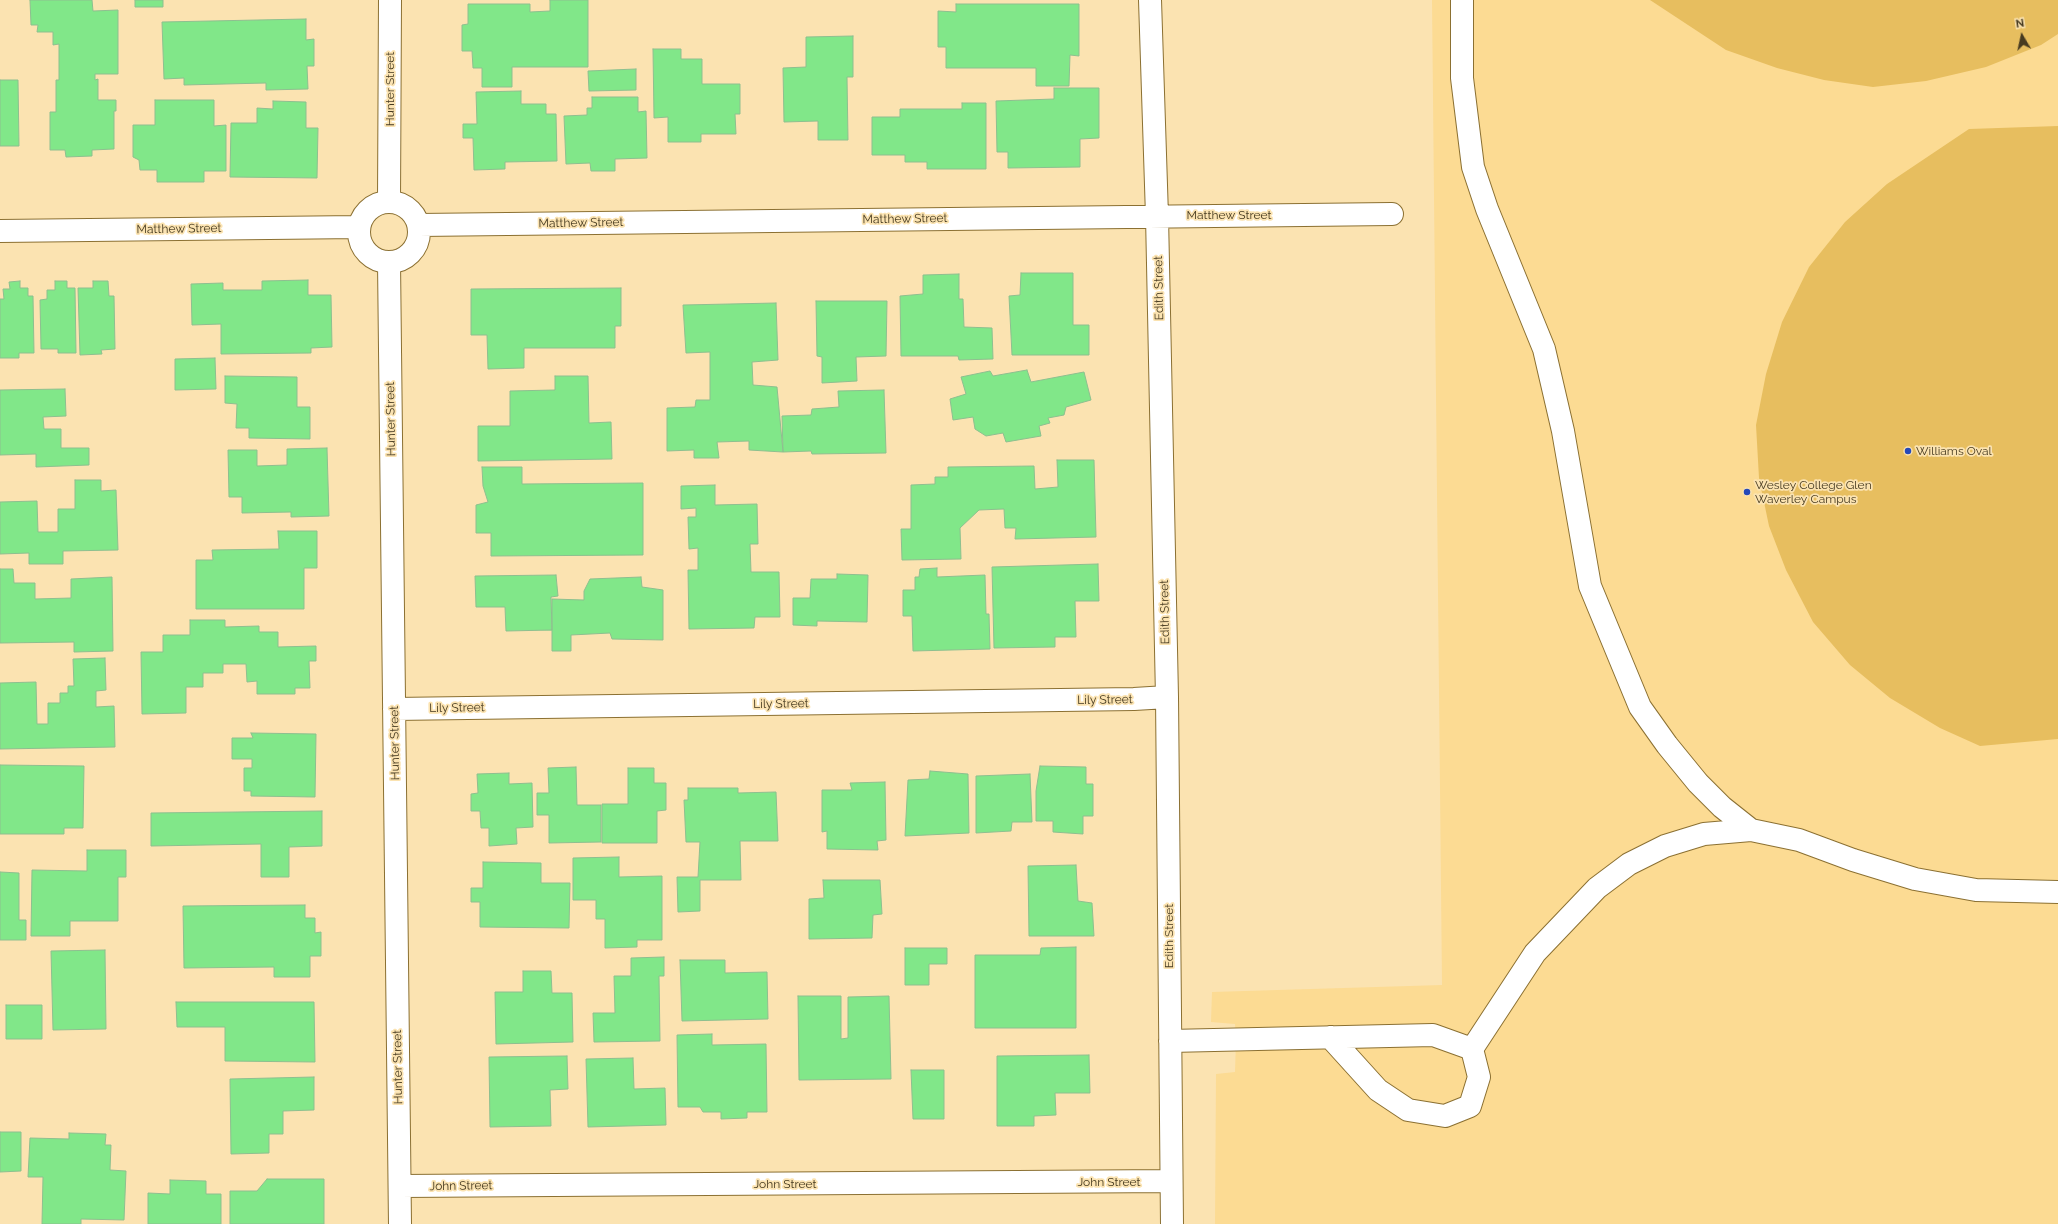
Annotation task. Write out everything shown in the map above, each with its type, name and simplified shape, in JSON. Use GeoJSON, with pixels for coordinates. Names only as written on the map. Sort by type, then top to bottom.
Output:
{"type":"FeatureCollection","features":[{"type":"Feature","properties":{"kind":"street","name":"Hunter Street"},"geometry":{"type":"LineString","coordinates":[[389,201],[390,0]]}},
{"type":"Feature","properties":{"kind":"street","name":"Edith Street"},"geometry":{"type":"LineString","coordinates":[[1150,0],[1157,216],[1167,697],[1172,1224]]}},
{"type":"Feature","properties":{"kind":"street"},"geometry":{"type":"LineString","coordinates":[[1462,0],[1462,78],[1473,168],[1487,209],[1544,349],[1562,430],[1590,586],[1640,707],[1667,745],[1698,783],[1722,807],[1751,830]]}},
{"type":"Feature","properties":{"kind":"street"},"geometry":{"type":"LineString","coordinates":[[389,201],[400,203],[409,209],[419,225],[419,236],[415,246],[409,254],[400,260],[389,262],[379,261],[370,256],[361,243],[358,227],[362,217],[368,209],[377,203],[389,201]]}},
{"type":"Feature","properties":{"kind":"street","name":"Matthew Street"},"geometry":{"type":"LineString","coordinates":[[419,225],[1392,214]]}},
{"type":"Feature","properties":{"kind":"street","name":"Matthew Street"},"geometry":{"type":"LineString","coordinates":[[0,231],[358,227]]}},
{"type":"Feature","properties":{"kind":"street","name":"Hunter Street"},"geometry":{"type":"LineString","coordinates":[[389,262],[400,1224]]}},
{"type":"Feature","properties":{"kind":"street","name":"Lily Street"},"geometry":{"type":"LineString","coordinates":[[394,708],[1134,699],[1167,697]]}},
{"type":"Feature","properties":{"kind":"street"},"geometry":{"type":"LineString","coordinates":[[1330,1037],[1378,1090],[1408,1110],[1445,1116],[1470,1106],[1479,1077],[1472,1049],[1535,954],[1597,888],[1629,864],[1665,846],[1704,834],[1751,830],[1799,840],[1853,860],[1915,879],[1976,890],[2058,892]]}},
{"type":"Feature","properties":{"kind":"street"},"geometry":{"type":"LineString","coordinates":[[1170,1041],[1433,1035],[1472,1049]]}},
{"type":"Feature","properties":{"kind":"street","name":"John Street"},"geometry":{"type":"LineString","coordinates":[[400,1186],[1171,1181]]}},
{"type":"Feature","properties":{"kind":"shaded area","name":"Wesley College Glen Waverley Campus"},"geometry":{"type":"Polygon","coordinates":[[[1432,0],[2058,0],[2058,1224],[1215,1224],[1216,1074],[1235,1072],[1236,1040],[1235,1024],[1211,1022],[1212,992],[1442,985],[1432,0]]]}},
{"type":"Feature","properties":{"kind":"shaded area"},"geometry":{"type":"Polygon","coordinates":[[[1650,0],[2058,0],[2058,34],[2041,45],[1986,67],[1926,81],[1873,87],[1824,80],[1777,68],[1726,50],[1650,0]]]}},
{"type":"Feature","properties":{"kind":"shaded area","name":"Williams Oval"},"geometry":{"type":"Polygon","coordinates":[[[2058,126],[2058,739],[1980,746],[1940,728],[1890,698],[1850,665],[1813,622],[1786,570],[1769,526],[1759,478],[1756,425],[1766,374],[1782,322],[1809,267],[1845,222],[1887,184],[1969,129],[2058,126]]]}},
{"type":"Feature","properties":{"kind":"building"},"geometry":{"type":"Polygon","coordinates":[[[30,0],[92,0],[93,11],[118,10],[118,74],[95,74],[95,80],[98,79],[98,100],[116,100],[116,111],[114,111],[114,149],[92,150],[92,156],[66,157],[65,150],[50,150],[50,112],[56,112],[56,80],[59,80],[59,44],[53,45],[53,32],[37,32],[38,25],[31,25],[30,0]]]}},
{"type":"Feature","properties":{"kind":"building"},"geometry":{"type":"Polygon","coordinates":[[[135,0],[163,0],[163,7],[135,7],[135,0]]]}},
{"type":"Feature","properties":{"kind":"building"},"geometry":{"type":"Polygon","coordinates":[[[550,0],[588,0],[588,67],[512,67],[512,87],[482,87],[482,68],[473,68],[472,51],[462,51],[462,25],[468,24],[468,4],[530,4],[530,12],[550,11],[550,0]]]}},
{"type":"Feature","properties":{"kind":"building"},"geometry":{"type":"Polygon","coordinates":[[[956,4],[1079,4],[1079,56],[1070,55],[1069,86],[1036,86],[1036,68],[946,68],[946,47],[938,47],[938,11],[956,12],[956,4]]]}},
{"type":"Feature","properties":{"kind":"building"},"geometry":{"type":"Polygon","coordinates":[[[306,19],[306,40],[314,39],[314,66],[307,66],[308,89],[266,90],[266,83],[184,85],[184,78],[164,79],[162,22],[306,19]]]}},
{"type":"Feature","properties":{"kind":"building"},"geometry":{"type":"Polygon","coordinates":[[[853,36],[853,77],[847,77],[848,140],[818,140],[818,121],[784,122],[783,68],[806,67],[806,37],[853,36]]]}},
{"type":"Feature","properties":{"kind":"building"},"geometry":{"type":"Polygon","coordinates":[[[653,49],[681,49],[681,59],[702,59],[702,84],[740,84],[740,114],[735,114],[736,134],[701,134],[701,142],[668,142],[668,117],[654,118],[653,49]]]}},
{"type":"Feature","properties":{"kind":"building"},"geometry":{"type":"Polygon","coordinates":[[[636,69],[636,90],[589,91],[588,71],[636,69]]]}},
{"type":"Feature","properties":{"kind":"building"},"geometry":{"type":"Polygon","coordinates":[[[0,80],[18,80],[19,146],[0,146],[0,80]]]}},
{"type":"Feature","properties":{"kind":"building"},"geometry":{"type":"Polygon","coordinates":[[[1054,88],[1099,88],[1099,138],[1080,139],[1080,167],[1008,168],[1008,152],[997,152],[996,101],[1054,99],[1054,88]]]}},
{"type":"Feature","properties":{"kind":"building"},"geometry":{"type":"Polygon","coordinates":[[[521,91],[521,104],[546,104],[546,114],[556,114],[557,161],[505,162],[505,169],[474,170],[473,138],[463,138],[463,124],[477,124],[476,92],[521,91]]]}},
{"type":"Feature","properties":{"kind":"building"},"geometry":{"type":"Polygon","coordinates":[[[592,97],[638,97],[638,112],[646,111],[647,158],[615,159],[615,171],[591,171],[590,163],[566,164],[564,116],[587,115],[587,108],[592,108],[592,97]]]}},
{"type":"Feature","properties":{"kind":"building"},"geometry":{"type":"Polygon","coordinates":[[[155,100],[214,100],[214,126],[226,125],[226,171],[204,171],[204,182],[157,182],[157,170],[140,170],[139,160],[133,157],[133,125],[155,125],[155,100]]]}},
{"type":"Feature","properties":{"kind":"building"},"geometry":{"type":"Polygon","coordinates":[[[273,101],[306,102],[306,128],[318,128],[317,178],[230,177],[231,123],[257,123],[257,108],[273,109],[273,101]]]}},
{"type":"Feature","properties":{"kind":"building"},"geometry":{"type":"Polygon","coordinates":[[[962,103],[986,103],[986,169],[927,169],[927,162],[905,162],[905,155],[872,155],[872,117],[900,117],[900,109],[962,109],[962,103]]]}},
{"type":"Feature","properties":{"kind":"building"},"geometry":{"type":"Polygon","coordinates":[[[1021,273],[1073,273],[1073,325],[1089,325],[1089,355],[1012,355],[1009,296],[1020,295],[1021,273]]]}},
{"type":"Feature","properties":{"kind":"building"},"geometry":{"type":"Polygon","coordinates":[[[959,274],[959,299],[963,299],[964,327],[992,328],[993,359],[959,360],[958,356],[901,356],[900,296],[923,294],[923,275],[959,274]]]}},
{"type":"Feature","properties":{"kind":"building"},"geometry":{"type":"Polygon","coordinates":[[[308,280],[308,295],[331,295],[332,347],[311,348],[311,353],[221,354],[221,324],[192,325],[191,284],[223,283],[223,290],[262,290],[262,281],[308,280]]]}},
{"type":"Feature","properties":{"kind":"building"},"geometry":{"type":"Polygon","coordinates":[[[20,281],[20,288],[28,288],[28,296],[33,296],[34,353],[19,353],[19,358],[0,358],[0,299],[4,299],[3,289],[10,289],[9,282],[20,281]]]}},
{"type":"Feature","properties":{"kind":"building"},"geometry":{"type":"Polygon","coordinates":[[[55,281],[67,281],[67,288],[75,288],[76,353],[58,353],[58,349],[41,349],[40,300],[47,299],[47,290],[55,290],[55,281]]]}},
{"type":"Feature","properties":{"kind":"building"},"geometry":{"type":"Polygon","coordinates":[[[93,281],[108,281],[109,296],[114,296],[115,349],[101,350],[102,354],[80,355],[78,288],[93,288],[93,281]]]}},
{"type":"Feature","properties":{"kind":"building"},"geometry":{"type":"Polygon","coordinates":[[[621,288],[621,326],[615,326],[615,348],[524,348],[524,368],[488,369],[487,335],[471,335],[471,289],[621,288]]]}},
{"type":"Feature","properties":{"kind":"building"},"geometry":{"type":"Polygon","coordinates":[[[816,301],[887,301],[886,356],[856,357],[857,381],[822,383],[822,357],[817,356],[816,301]]]}},
{"type":"Feature","properties":{"kind":"building"},"geometry":{"type":"Polygon","coordinates":[[[776,303],[778,360],[752,362],[753,385],[777,387],[783,452],[749,450],[749,441],[717,442],[719,458],[694,458],[694,450],[667,451],[667,408],[695,407],[696,400],[710,400],[710,352],[686,353],[683,305],[776,303]]]}},
{"type":"Feature","properties":{"kind":"building"},"geometry":{"type":"Polygon","coordinates":[[[215,358],[216,389],[175,390],[175,359],[215,358]]]}},
{"type":"Feature","properties":{"kind":"building"},"geometry":{"type":"Polygon","coordinates":[[[1027,370],[1031,382],[1084,372],[1091,400],[1066,407],[1064,415],[1048,418],[1050,423],[1039,426],[1041,436],[1006,442],[1003,433],[986,436],[975,429],[973,417],[953,420],[950,399],[966,394],[961,377],[990,371],[993,376],[1027,370]]]}},
{"type":"Feature","properties":{"kind":"building"},"geometry":{"type":"Polygon","coordinates":[[[225,376],[297,377],[297,407],[310,407],[310,439],[249,438],[249,428],[236,428],[237,404],[225,403],[225,376]]]}},
{"type":"Feature","properties":{"kind":"building"},"geometry":{"type":"Polygon","coordinates":[[[555,376],[588,376],[589,423],[611,422],[612,459],[478,461],[478,426],[510,426],[510,391],[555,390],[555,376]]]}},
{"type":"Feature","properties":{"kind":"building"},"geometry":{"type":"Polygon","coordinates":[[[65,389],[66,416],[43,417],[44,429],[61,429],[61,448],[89,448],[89,465],[36,467],[36,454],[0,455],[0,390],[65,389]]]}},
{"type":"Feature","properties":{"kind":"building"},"geometry":{"type":"Polygon","coordinates":[[[884,390],[886,453],[812,454],[811,451],[783,452],[782,416],[811,415],[812,409],[839,407],[838,391],[884,390]]]}},
{"type":"Feature","properties":{"kind":"building"},"geometry":{"type":"Polygon","coordinates":[[[327,448],[329,516],[291,517],[291,512],[242,513],[242,497],[229,497],[228,450],[257,450],[257,466],[287,465],[287,449],[327,448]]]}},
{"type":"Feature","properties":{"kind":"building"},"geometry":{"type":"Polygon","coordinates":[[[1057,460],[1094,460],[1096,537],[1015,539],[1016,528],[1005,528],[1004,509],[979,510],[960,528],[961,559],[902,560],[901,529],[911,529],[911,485],[935,484],[935,477],[948,477],[948,467],[1034,466],[1035,489],[1058,487],[1057,460]]]}},
{"type":"Feature","properties":{"kind":"building"},"geometry":{"type":"Polygon","coordinates":[[[482,467],[522,467],[522,484],[643,483],[643,555],[491,556],[491,533],[476,533],[476,505],[488,502],[483,486],[482,467]]]}},
{"type":"Feature","properties":{"kind":"building"},"geometry":{"type":"Polygon","coordinates":[[[75,480],[101,480],[101,491],[116,490],[118,550],[63,551],[63,564],[29,564],[29,553],[0,554],[0,502],[37,501],[38,532],[58,532],[58,509],[75,509],[75,480]]]}},
{"type":"Feature","properties":{"kind":"building"},"geometry":{"type":"Polygon","coordinates":[[[715,485],[715,505],[757,504],[758,544],[750,544],[751,572],[779,572],[780,617],[755,617],[754,628],[689,629],[688,570],[698,570],[698,548],[689,549],[688,517],[696,517],[696,508],[681,509],[681,486],[715,485]]]}},
{"type":"Feature","properties":{"kind":"building"},"geometry":{"type":"Polygon","coordinates":[[[278,531],[317,531],[317,568],[304,568],[304,609],[196,609],[196,560],[213,560],[212,550],[279,549],[278,531]]]}},
{"type":"Feature","properties":{"kind":"building"},"geometry":{"type":"Polygon","coordinates":[[[1098,564],[1099,601],[1075,601],[1076,637],[1055,637],[1055,647],[994,648],[992,567],[1098,564]]]}},
{"type":"Feature","properties":{"kind":"building"},"geometry":{"type":"Polygon","coordinates":[[[937,568],[937,577],[985,575],[986,614],[989,614],[990,649],[913,651],[912,616],[903,616],[903,590],[915,590],[915,577],[919,577],[920,569],[937,568]]]}},
{"type":"Feature","properties":{"kind":"building"},"geometry":{"type":"Polygon","coordinates":[[[0,569],[13,569],[14,583],[35,583],[35,599],[71,598],[71,579],[112,577],[113,651],[74,652],[74,642],[0,643],[0,569]]]}},
{"type":"Feature","properties":{"kind":"building"},"geometry":{"type":"Polygon","coordinates":[[[837,574],[868,575],[867,622],[817,621],[817,626],[793,625],[793,598],[810,598],[811,579],[837,579],[837,574]]]}},
{"type":"Feature","properties":{"kind":"building"},"geometry":{"type":"Polygon","coordinates":[[[556,575],[558,596],[551,597],[552,630],[506,631],[505,607],[476,607],[475,576],[556,575]]]}},
{"type":"Feature","properties":{"kind":"building"},"geometry":{"type":"Polygon","coordinates":[[[641,577],[642,587],[663,590],[663,640],[612,639],[610,633],[571,635],[571,651],[552,651],[552,599],[584,600],[584,591],[590,579],[641,577]]]}},
{"type":"Feature","properties":{"kind":"building"},"geometry":{"type":"Polygon","coordinates":[[[190,620],[225,620],[225,627],[259,626],[259,632],[278,632],[278,647],[316,646],[316,661],[309,661],[310,688],[295,688],[295,694],[257,694],[257,681],[247,682],[246,664],[223,664],[223,673],[203,673],[203,687],[186,687],[186,713],[142,714],[141,652],[163,652],[163,635],[190,635],[190,620]]]}},
{"type":"Feature","properties":{"kind":"building"},"geometry":{"type":"Polygon","coordinates":[[[105,658],[106,690],[96,691],[96,707],[114,706],[115,747],[0,749],[0,683],[36,682],[37,724],[48,724],[48,703],[60,703],[60,693],[68,693],[68,686],[74,686],[73,659],[105,658]]]}},
{"type":"Feature","properties":{"kind":"building"},"geometry":{"type":"Polygon","coordinates":[[[251,733],[316,734],[315,797],[251,796],[251,791],[244,791],[244,768],[252,768],[252,759],[232,759],[232,738],[253,738],[251,733]]]}},
{"type":"Feature","properties":{"kind":"building"},"geometry":{"type":"Polygon","coordinates":[[[0,765],[84,766],[83,828],[64,828],[64,834],[0,834],[0,765]]]}},
{"type":"Feature","properties":{"kind":"building"},"geometry":{"type":"Polygon","coordinates":[[[1040,766],[1086,767],[1086,784],[1093,784],[1093,816],[1083,816],[1083,834],[1053,832],[1053,821],[1036,821],[1036,791],[1040,766]]]}},
{"type":"Feature","properties":{"kind":"building"},"geometry":{"type":"Polygon","coordinates":[[[576,767],[577,805],[601,805],[601,842],[549,843],[549,815],[537,815],[537,793],[549,793],[548,768],[576,767]]]}},
{"type":"Feature","properties":{"kind":"building"},"geometry":{"type":"Polygon","coordinates":[[[628,768],[654,768],[654,783],[666,783],[666,810],[657,811],[657,843],[602,843],[602,804],[628,804],[628,768]]]}},
{"type":"Feature","properties":{"kind":"building"},"geometry":{"type":"Polygon","coordinates":[[[930,771],[968,774],[969,833],[905,836],[908,780],[929,779],[930,771]]]}},
{"type":"Feature","properties":{"kind":"building"},"geometry":{"type":"Polygon","coordinates":[[[509,773],[509,784],[532,783],[533,827],[516,828],[517,844],[489,846],[489,828],[481,828],[480,811],[471,811],[471,794],[478,793],[477,774],[509,773]]]}},
{"type":"Feature","properties":{"kind":"building"},"geometry":{"type":"Polygon","coordinates":[[[1030,774],[1032,822],[1012,822],[1011,831],[976,833],[976,776],[1030,774]]]}},
{"type":"Feature","properties":{"kind":"building"},"geometry":{"type":"Polygon","coordinates":[[[885,782],[886,840],[877,841],[878,850],[827,849],[827,831],[822,832],[822,790],[852,790],[850,783],[885,782]]]}},
{"type":"Feature","properties":{"kind":"building"},"geometry":{"type":"Polygon","coordinates":[[[688,788],[738,788],[738,793],[776,792],[778,841],[740,841],[741,880],[700,880],[700,911],[678,912],[677,877],[698,877],[700,842],[686,842],[684,800],[688,800],[688,788]]]}},
{"type":"Feature","properties":{"kind":"building"},"geometry":{"type":"Polygon","coordinates":[[[322,811],[322,846],[289,847],[289,877],[261,877],[261,844],[151,846],[151,813],[322,811]]]}},
{"type":"Feature","properties":{"kind":"building"},"geometry":{"type":"Polygon","coordinates":[[[87,850],[126,850],[126,877],[118,877],[118,921],[70,921],[70,936],[31,936],[32,870],[87,871],[87,850]]]}},
{"type":"Feature","properties":{"kind":"building"},"geometry":{"type":"Polygon","coordinates":[[[619,857],[619,877],[662,876],[662,940],[637,940],[637,947],[605,948],[605,919],[596,919],[596,900],[573,900],[573,858],[619,857]]]}},
{"type":"Feature","properties":{"kind":"building"},"geometry":{"type":"Polygon","coordinates":[[[483,862],[541,863],[541,883],[570,883],[569,928],[480,927],[480,902],[471,902],[471,888],[483,888],[483,862]]]}},
{"type":"Feature","properties":{"kind":"building"},"geometry":{"type":"Polygon","coordinates":[[[1076,865],[1078,901],[1092,903],[1094,936],[1029,936],[1028,866],[1076,865]]]}},
{"type":"Feature","properties":{"kind":"building"},"geometry":{"type":"Polygon","coordinates":[[[0,872],[19,873],[19,920],[26,920],[26,940],[0,940],[0,872]]]}},
{"type":"Feature","properties":{"kind":"building"},"geometry":{"type":"Polygon","coordinates":[[[823,880],[880,880],[882,914],[873,915],[872,938],[809,939],[809,899],[824,898],[823,880]]]}},
{"type":"Feature","properties":{"kind":"building"},"geometry":{"type":"Polygon","coordinates":[[[305,905],[305,918],[315,918],[315,933],[321,932],[321,956],[310,956],[310,977],[274,977],[274,967],[184,968],[183,906],[305,905]]]}},
{"type":"Feature","properties":{"kind":"building"},"geometry":{"type":"Polygon","coordinates":[[[1076,947],[1076,1028],[975,1028],[975,955],[1040,955],[1041,948],[1076,947]]]}},
{"type":"Feature","properties":{"kind":"building"},"geometry":{"type":"Polygon","coordinates":[[[905,948],[947,948],[947,964],[929,964],[929,985],[905,985],[905,948]]]}},
{"type":"Feature","properties":{"kind":"building"},"geometry":{"type":"Polygon","coordinates":[[[105,950],[106,1029],[53,1030],[51,951],[105,950]]]}},
{"type":"Feature","properties":{"kind":"building"},"geometry":{"type":"Polygon","coordinates":[[[664,957],[664,976],[659,976],[660,1041],[594,1042],[593,1013],[615,1013],[614,976],[631,976],[631,958],[664,957]]]}},
{"type":"Feature","properties":{"kind":"building"},"geometry":{"type":"Polygon","coordinates":[[[680,960],[725,960],[725,973],[767,972],[768,1019],[682,1021],[680,960]]]}},
{"type":"Feature","properties":{"kind":"building"},"geometry":{"type":"Polygon","coordinates":[[[523,971],[551,971],[552,993],[572,993],[573,1042],[496,1044],[495,992],[523,992],[523,971]]]}},
{"type":"Feature","properties":{"kind":"building"},"geometry":{"type":"Polygon","coordinates":[[[798,996],[841,996],[841,1039],[848,1038],[848,997],[889,996],[891,1079],[799,1080],[798,996]]]}},
{"type":"Feature","properties":{"kind":"building"},"geometry":{"type":"Polygon","coordinates":[[[176,1002],[314,1002],[315,1062],[225,1061],[225,1027],[177,1027],[176,1002]]]}},
{"type":"Feature","properties":{"kind":"building"},"geometry":{"type":"Polygon","coordinates":[[[6,1005],[42,1005],[42,1039],[6,1039],[6,1005]]]}},
{"type":"Feature","properties":{"kind":"building"},"geometry":{"type":"Polygon","coordinates":[[[712,1034],[712,1045],[766,1044],[767,1112],[747,1112],[747,1118],[721,1119],[721,1112],[703,1112],[700,1107],[678,1107],[677,1035],[712,1034]]]}},
{"type":"Feature","properties":{"kind":"building"},"geometry":{"type":"Polygon","coordinates":[[[1089,1055],[1090,1093],[1055,1093],[1056,1115],[1034,1116],[1034,1126],[997,1126],[997,1056],[1089,1055]]]}},
{"type":"Feature","properties":{"kind":"building"},"geometry":{"type":"Polygon","coordinates":[[[567,1056],[568,1089],[550,1090],[551,1126],[490,1127],[489,1057],[567,1056]]]}},
{"type":"Feature","properties":{"kind":"building"},"geometry":{"type":"Polygon","coordinates":[[[633,1058],[634,1089],[665,1088],[666,1125],[588,1127],[586,1059],[633,1058]]]}},
{"type":"Feature","properties":{"kind":"building"},"geometry":{"type":"Polygon","coordinates":[[[911,1070],[944,1070],[944,1119],[913,1119],[911,1070]]]}},
{"type":"Feature","properties":{"kind":"building"},"geometry":{"type":"Polygon","coordinates":[[[314,1077],[314,1110],[283,1111],[283,1134],[269,1134],[269,1153],[231,1154],[230,1079],[314,1077]]]}},
{"type":"Feature","properties":{"kind":"building"},"geometry":{"type":"Polygon","coordinates":[[[0,1132],[21,1132],[21,1171],[0,1172],[0,1132]]]}},
{"type":"Feature","properties":{"kind":"building"},"geometry":{"type":"Polygon","coordinates":[[[69,1133],[106,1134],[105,1145],[111,1145],[110,1170],[126,1171],[124,1220],[81,1219],[81,1224],[42,1224],[43,1177],[28,1177],[30,1138],[69,1139],[69,1133]]]}},
{"type":"Feature","properties":{"kind":"building"},"geometry":{"type":"Polygon","coordinates":[[[267,1179],[324,1179],[324,1224],[230,1224],[230,1191],[257,1191],[267,1179]]]}},
{"type":"Feature","properties":{"kind":"building"},"geometry":{"type":"Polygon","coordinates":[[[170,1180],[206,1181],[206,1194],[221,1194],[221,1224],[148,1224],[148,1193],[170,1194],[170,1180]]]}},
{"type":"Feature","properties":{"kind":"place","name":"Williams Oval"},"geometry":{"type":"Point","coordinates":[1908,451]}},
{"type":"Feature","properties":{"kind":"place","name":"Wesley College Glen Waverley Campus"},"geometry":{"type":"Point","coordinates":[1747,492]}}]}
